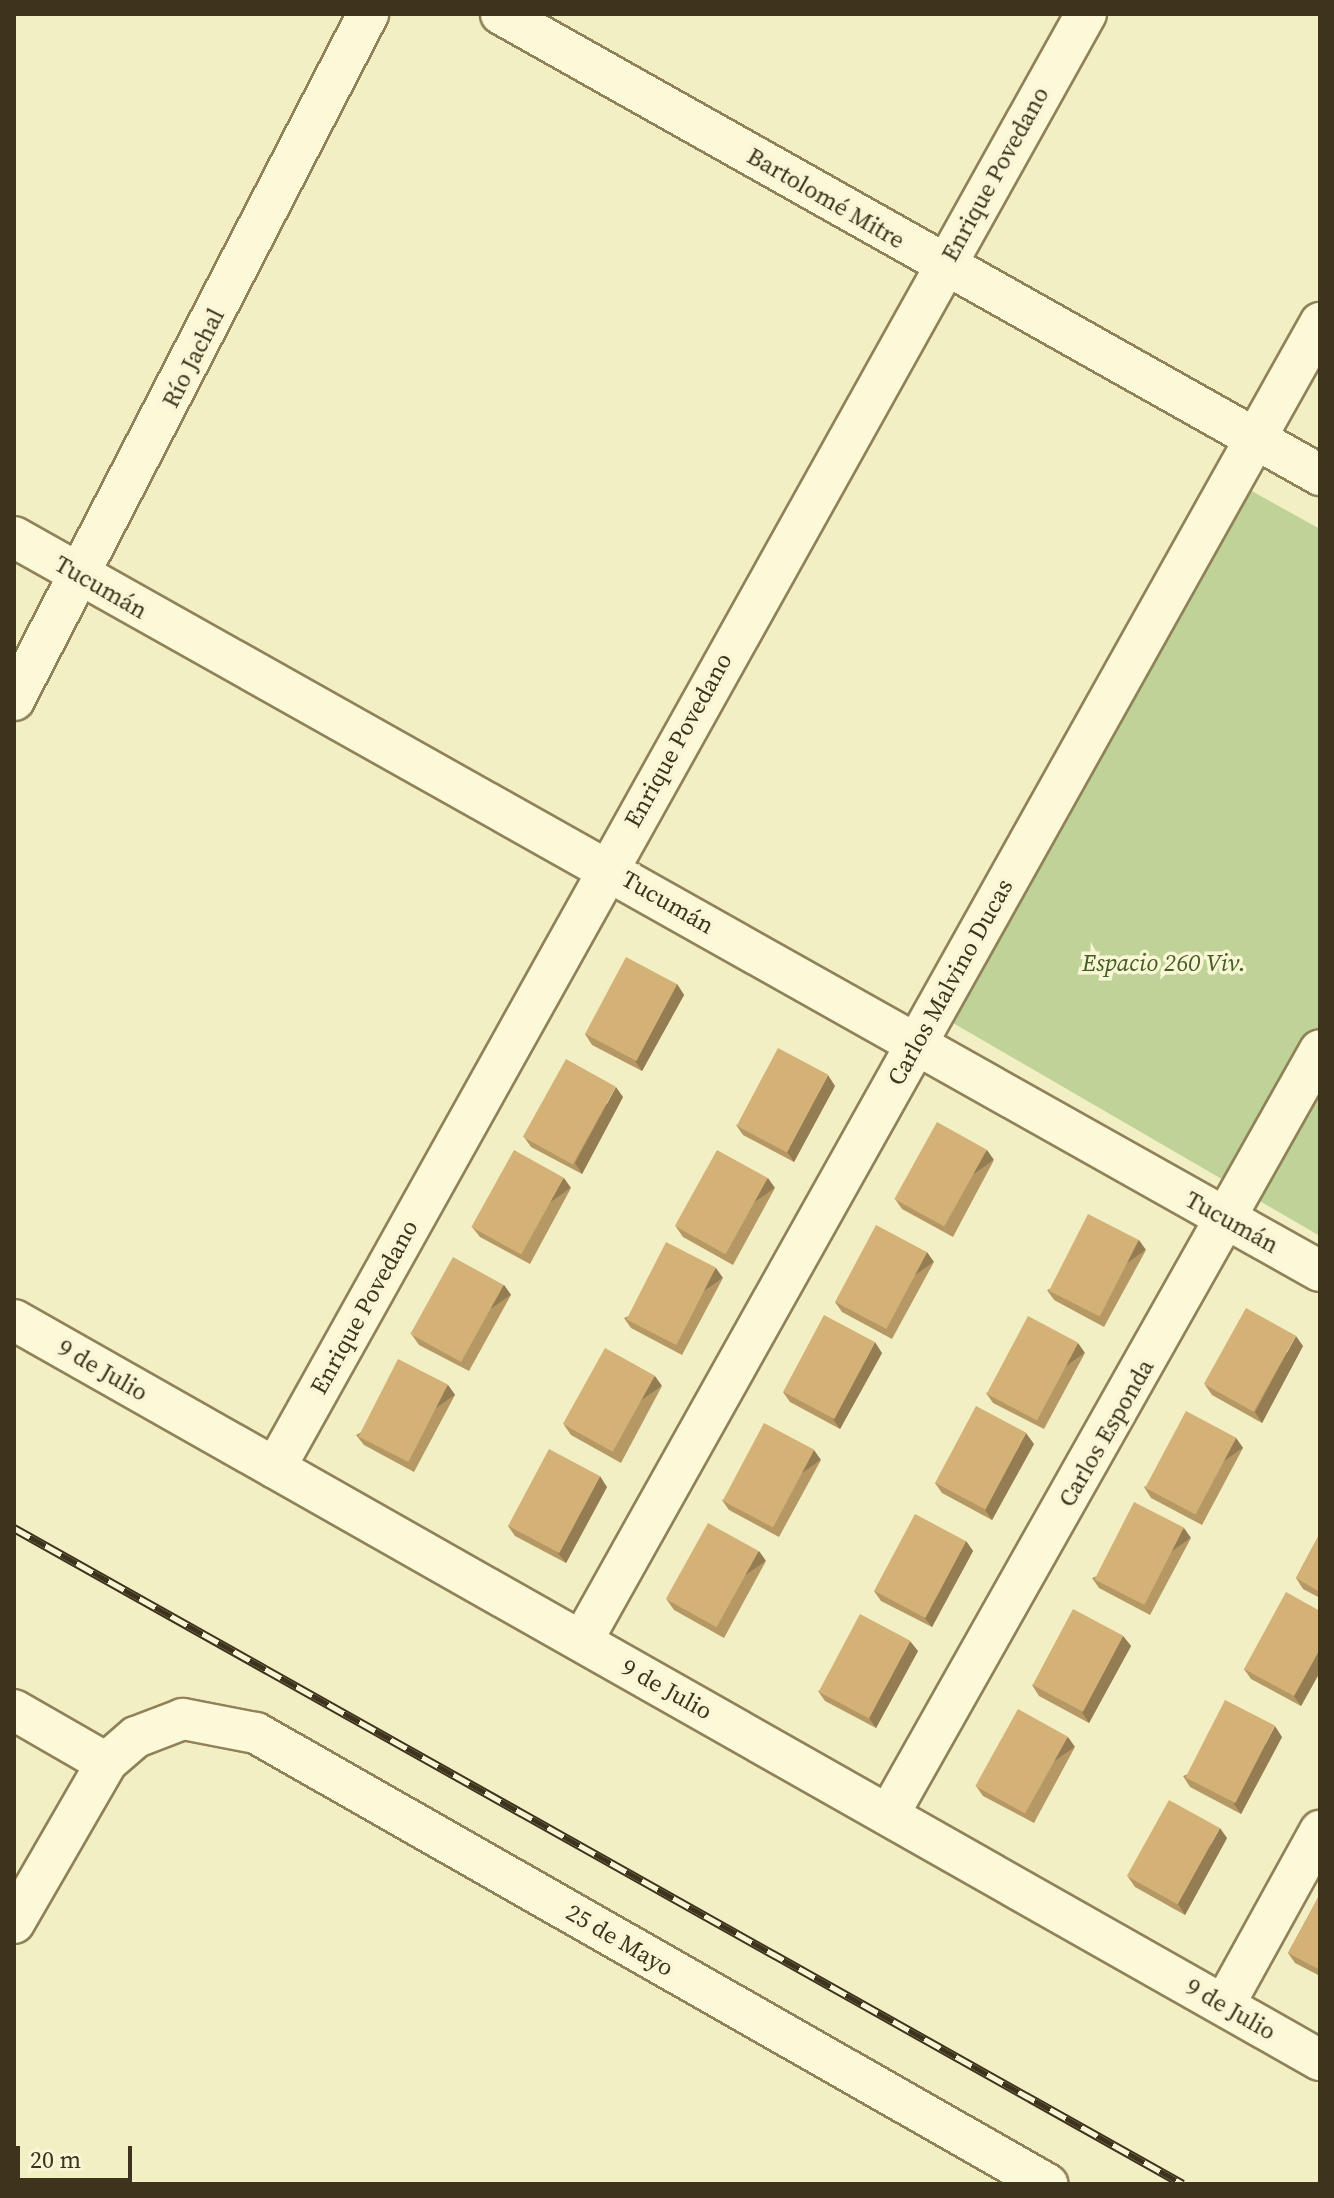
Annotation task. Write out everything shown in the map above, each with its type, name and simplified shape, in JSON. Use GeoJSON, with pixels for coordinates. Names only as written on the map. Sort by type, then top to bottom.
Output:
{"type":"FeatureCollection","features":[{"type":"Feature","properties":{"kind":"street","name":"Río Jachal"},"geometry":{"type":"LineString","coordinates":[[14,700],[81,577],[368,14]]}},
{"type":"Feature","properties":{"kind":"street","name":"Bartolomé Mitre"},"geometry":{"type":"LineString","coordinates":[[501,14],[1320,475]]}},
{"type":"Feature","properties":{"kind":"street","name":"Enrique Povedano"},"geometry":{"type":"LineString","coordinates":[[275,1468],[607,866],[1086,14]]}},
{"type":"Feature","properties":{"kind":"street","name":"Carlos Malvino Ducas"},"geometry":{"type":"LineString","coordinates":[[582,1641],[1320,323]]}},
{"type":"Feature","properties":{"kind":"street","name":"Tucumán"},"geometry":{"type":"LineString","coordinates":[[14,537],[81,577],[607,866],[915,1045],[1320,1271]]}},
{"type":"Feature","properties":{"kind":"street","name":"Carlos Esponda"},"geometry":{"type":"LineString","coordinates":[[889,1814],[1320,1050]]}},
{"type":"Feature","properties":{"kind":"street","name":"9 de Julio"},"geometry":{"type":"LineString","coordinates":[[14,1320],[1320,2060]]}},
{"type":"Feature","properties":{"kind":"street"},"geometry":{"type":"LineString","coordinates":[[14,1710],[106,1763],[14,1923]]}},
{"type":"Feature","properties":{"kind":"street","name":"25 de Mayo"},"geometry":{"type":"LineString","coordinates":[[106,1763],[136,1737],[183,1719],[256,1733],[1047,2184]]}},
{"type":"Feature","properties":{"kind":"street"},"geometry":{"type":"LineString","coordinates":[[1224,2005],[1320,1831]]}},
{"type":"Feature","properties":{"kind":"green space","name":"Espacio 260 Viv."},"geometry":{"type":"Polygon","coordinates":[[[1250,490],[1320,529],[1320,1236],[953,1023],[1250,490]]]}},
{"type":"Feature","properties":{"kind":"building"},"geometry":{"type":"Polygon","coordinates":[[[626,957],[677,984],[636,1061],[585,1034],[626,957]]]}},
{"type":"Feature","properties":{"kind":"building"},"geometry":{"type":"Polygon","coordinates":[[[778,1048],[828,1075],[787,1152],[737,1126],[778,1048]]]}},
{"type":"Feature","properties":{"kind":"building"},"geometry":{"type":"Polygon","coordinates":[[[566,1059],[616,1087],[573,1164],[523,1137],[566,1059]]]}},
{"type":"Feature","properties":{"kind":"building"},"geometry":{"type":"Polygon","coordinates":[[[937,1122],[987,1150],[944,1227],[894,1199],[937,1122]]]}},
{"type":"Feature","properties":{"kind":"building"},"geometry":{"type":"Polygon","coordinates":[[[514,1150],[564,1178],[521,1255],[471,1227],[514,1150]]]}},
{"type":"Feature","properties":{"kind":"building"},"geometry":{"type":"Polygon","coordinates":[[[717,1150],[768,1178],[726,1254],[675,1226],[717,1150]]]}},
{"type":"Feature","properties":{"kind":"building"},"geometry":{"type":"Polygon","coordinates":[[[1088,1214],[1139,1240],[1100,1317],[1049,1291],[1088,1214]]]}},
{"type":"Feature","properties":{"kind":"building"},"geometry":{"type":"Polygon","coordinates":[[[876,1225],[927,1252],[886,1329],[835,1302],[876,1225]]]}},
{"type":"Feature","properties":{"kind":"building"},"geometry":{"type":"Polygon","coordinates":[[[666,1242],[716,1267],[676,1345],[627,1320],[666,1242]]]}},
{"type":"Feature","properties":{"kind":"building"},"geometry":{"type":"Polygon","coordinates":[[[453,1257],[504,1285],[461,1362],[410,1334],[453,1257]]]}},
{"type":"Feature","properties":{"kind":"building"},"geometry":{"type":"Polygon","coordinates":[[[1246,1308],[1296,1336],[1254,1412],[1204,1384],[1246,1308]]]}},
{"type":"Feature","properties":{"kind":"building"},"geometry":{"type":"Polygon","coordinates":[[[824,1315],[875,1342],[834,1419],[783,1392],[824,1315]]]}},
{"type":"Feature","properties":{"kind":"building"},"geometry":{"type":"Polygon","coordinates":[[[1028,1316],[1078,1343],[1037,1420],[987,1394],[1028,1316]]]}},
{"type":"Feature","properties":{"kind":"building"},"geometry":{"type":"Polygon","coordinates":[[[605,1348],[655,1376],[613,1452],[563,1424],[605,1348]]]}},
{"type":"Feature","properties":{"kind":"building"},"geometry":{"type":"Polygon","coordinates":[[[398,1359],[448,1384],[408,1462],[359,1437],[398,1359]]]}},
{"type":"Feature","properties":{"kind":"building"},"geometry":{"type":"Polygon","coordinates":[[[976,1406],[1026,1433],[985,1510],[935,1483],[976,1406]]]}},
{"type":"Feature","properties":{"kind":"building"},"geometry":{"type":"Polygon","coordinates":[[[1186,1411],[1236,1438],[1195,1515],[1145,1488],[1186,1411]]]}},
{"type":"Feature","properties":{"kind":"building"},"geometry":{"type":"Polygon","coordinates":[[[764,1423],[814,1450],[773,1527],[723,1501],[764,1423]]]}},
{"type":"Feature","properties":{"kind":"building"},"geometry":{"type":"Polygon","coordinates":[[[549,1449],[600,1476],[559,1553],[508,1526],[549,1449]]]}},
{"type":"Feature","properties":{"kind":"building"},"geometry":{"type":"Polygon","coordinates":[[[1134,1502],[1184,1527],[1144,1605],[1095,1580],[1134,1502]]]}},
{"type":"Feature","properties":{"kind":"building"},"geometry":{"type":"Polygon","coordinates":[[[915,1514],[966,1541],[925,1618],[874,1591],[915,1514]]]}},
{"type":"Feature","properties":{"kind":"building"},"geometry":{"type":"Polygon","coordinates":[[[708,1523],[759,1551],[717,1627],[666,1599],[708,1523]]]}},
{"type":"Feature","properties":{"kind":"building"},"geometry":{"type":"Polygon","coordinates":[[[1320,1533],[1320,1592],[1296,1578],[1320,1533]]]}},
{"type":"Feature","properties":{"kind":"building"},"geometry":{"type":"Polygon","coordinates":[[[1286,1592],[1320,1611],[1320,1649],[1294,1696],[1244,1669],[1286,1592]]]}},
{"type":"Feature","properties":{"kind":"building"},"geometry":{"type":"Polygon","coordinates":[[[1073,1609],[1123,1636],[1083,1712],[1033,1685],[1073,1609]]]}},
{"type":"Feature","properties":{"kind":"building"},"geometry":{"type":"Polygon","coordinates":[[[860,1614],[910,1641],[869,1718],[819,1692],[860,1614]]]}},
{"type":"Feature","properties":{"kind":"building"},"geometry":{"type":"Polygon","coordinates":[[[1225,1700],[1275,1725],[1235,1803],[1186,1778],[1225,1700]]]}},
{"type":"Feature","properties":{"kind":"building"},"geometry":{"type":"Polygon","coordinates":[[[1018,1709],[1068,1737],[1025,1814],[975,1786],[1018,1709]]]}},
{"type":"Feature","properties":{"kind":"building"},"geometry":{"type":"Polygon","coordinates":[[[1169,1800],[1220,1828],[1178,1904],[1127,1876],[1169,1800]]]}},
{"type":"Feature","properties":{"kind":"building"},"geometry":{"type":"Polygon","coordinates":[[[1320,1894],[1320,1970],[1288,1953],[1320,1894]]]}},
{"type":"Feature","properties":{"kind":"railway"},"geometry":{"type":"LineString","coordinates":[[14,1528],[1183,2184]]}}]}
